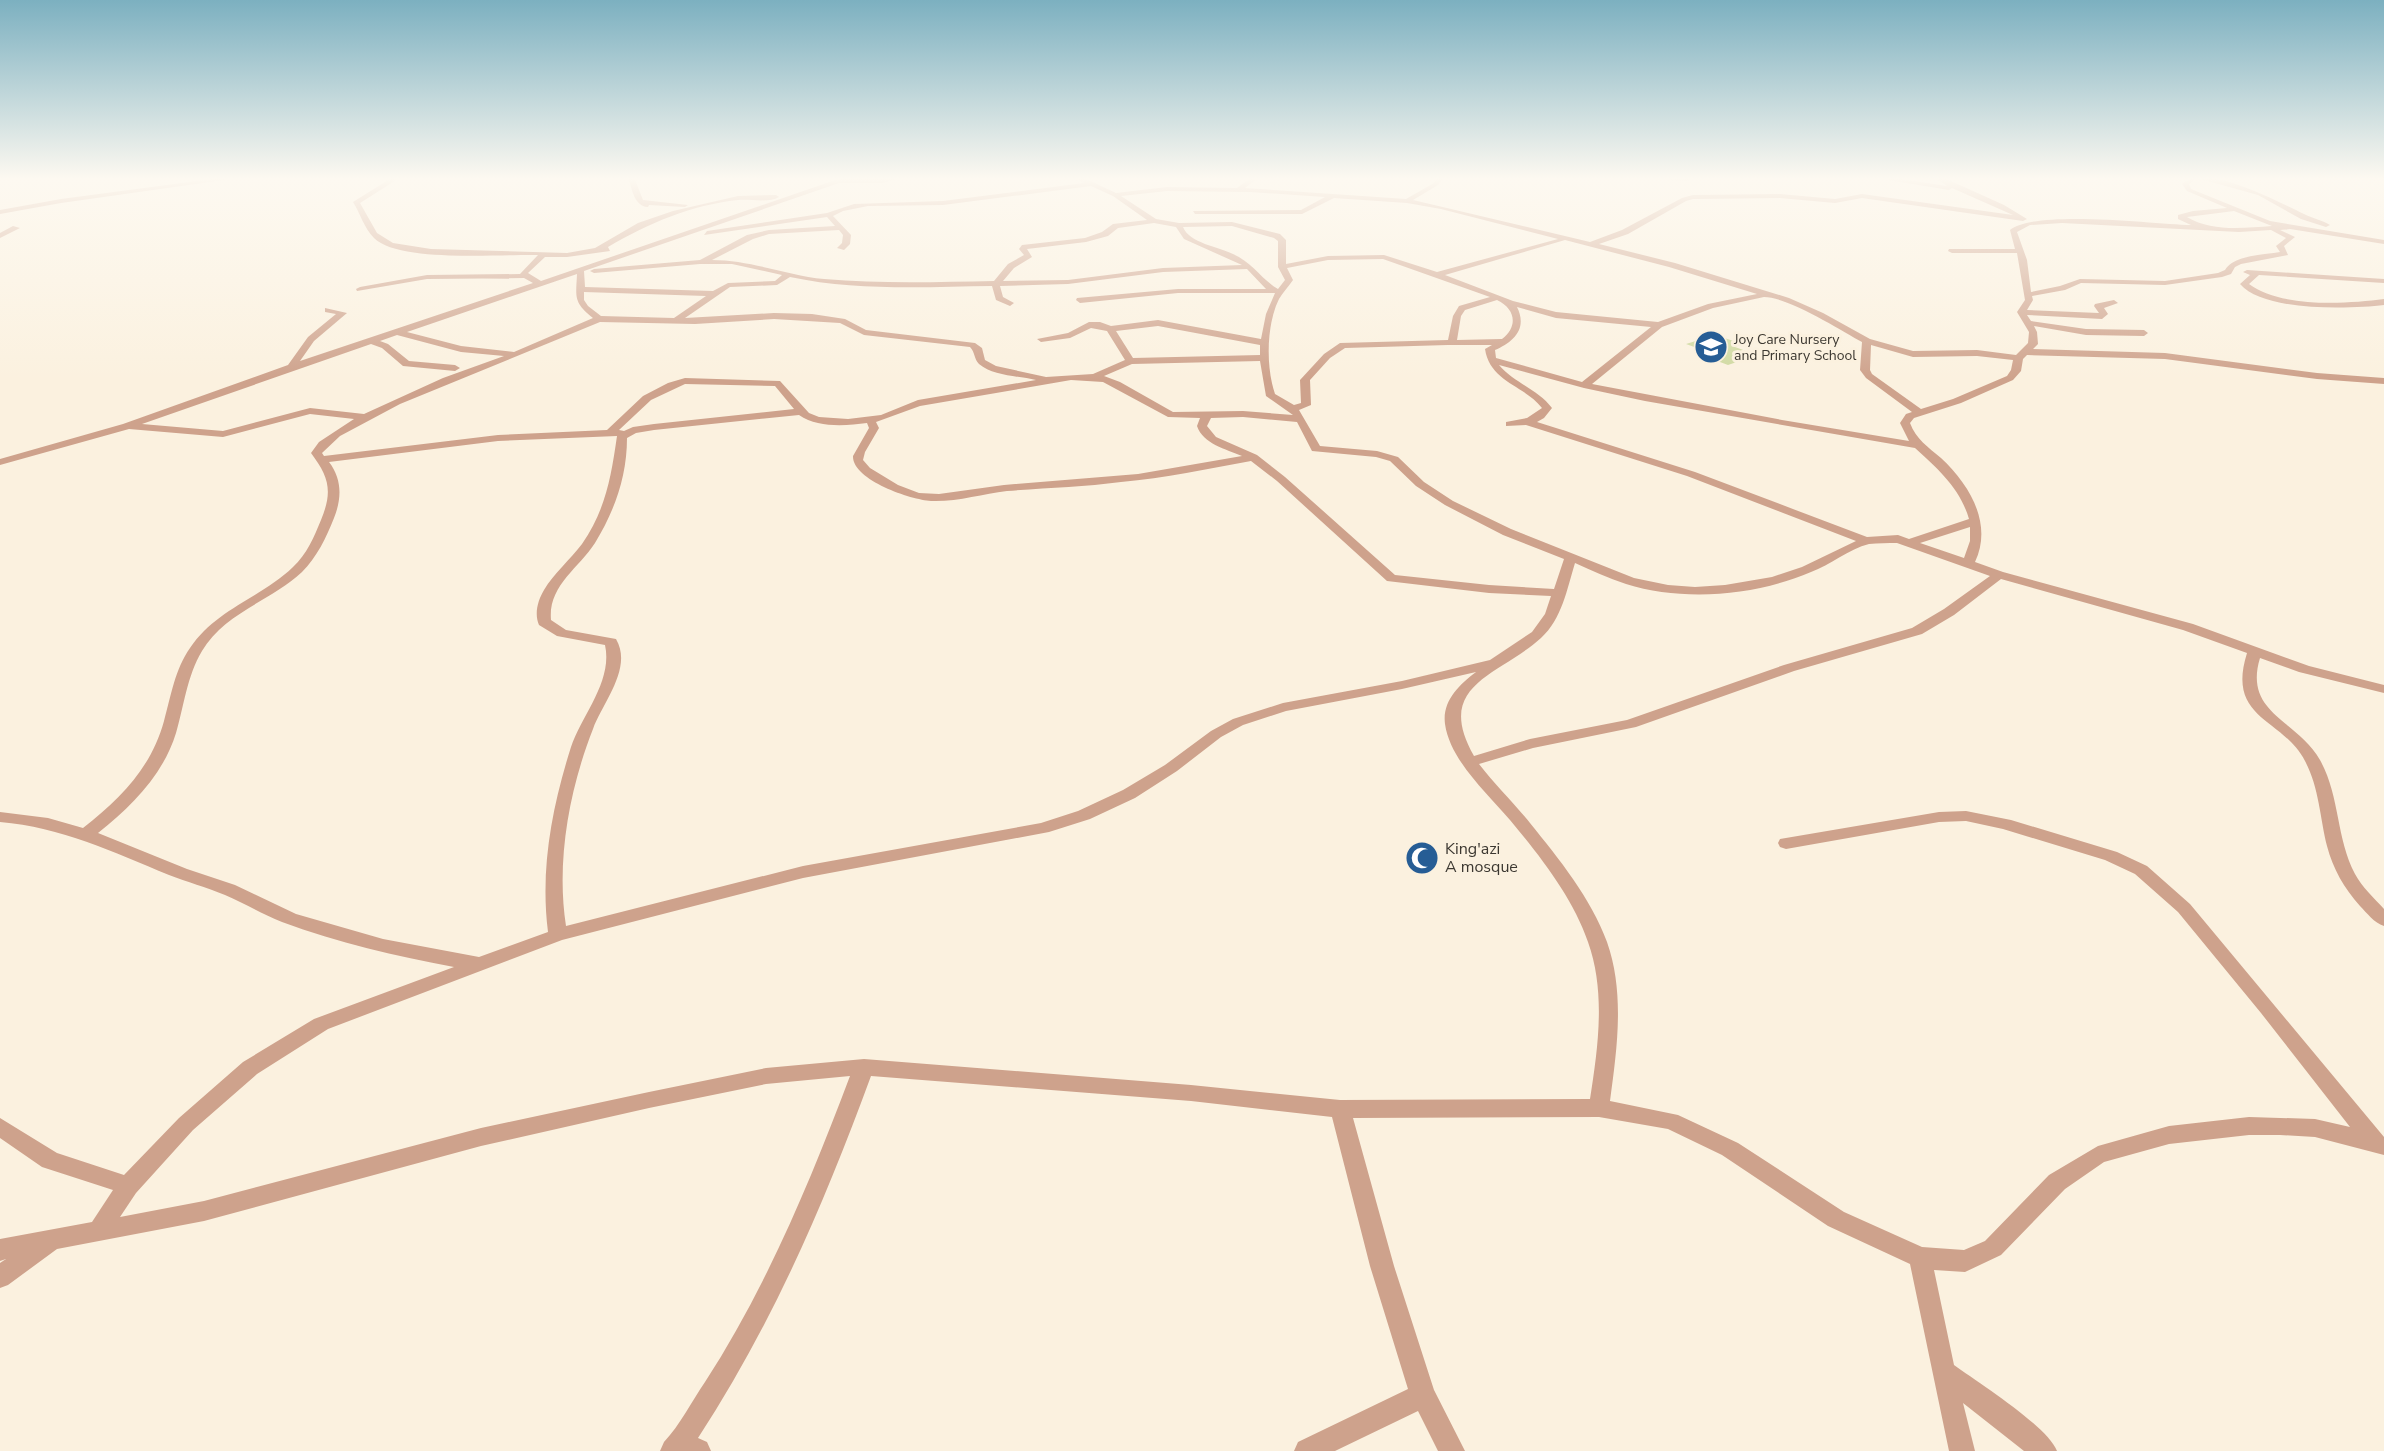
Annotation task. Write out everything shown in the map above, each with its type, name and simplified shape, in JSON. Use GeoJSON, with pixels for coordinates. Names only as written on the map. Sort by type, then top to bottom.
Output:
{"type":"FeatureCollection","features":[{"type":"Feature","properties":{"kind":"street"},"geometry":{"type":"LineString","coordinates":[[398,245],[432,252],[532,252],[543,255],[567,255],[649,245]]}},
{"type":"Feature","properties":{"kind":"street"},"geometry":{"type":"LineString","coordinates":[[598,250],[608,245]]}},
{"type":"Feature","properties":{"kind":"street"},"geometry":{"type":"LineString","coordinates":[[0,462],[127,426],[291,367],[577,272],[649,245]]}},
{"type":"Feature","properties":{"kind":"street"},"geometry":{"type":"LineString","coordinates":[[700,262],[736,245]]}},
{"type":"Feature","properties":{"kind":"street"},"geometry":{"type":"LineString","coordinates":[[841,248],[844,245]]}},
{"type":"Feature","properties":{"kind":"street"},"geometry":{"type":"LineString","coordinates":[[996,284],[1011,266],[1029,255],[1023,249],[1025,247],[1045,245]]}},
{"type":"Feature","properties":{"kind":"street"},"geometry":{"type":"LineString","coordinates":[[1203,245],[1250,267],[1258,280],[1278,292]]}},
{"type":"Feature","properties":{"kind":"street"},"geometry":{"type":"LineString","coordinates":[[1282,245],[1282,267],[1289,280],[1278,292],[1274,302],[1266,343],[1265,378],[1271,396],[1293,409],[1301,419],[1316,449],[1377,454],[1394,459],[1420,484],[1449,503],[1507,532],[1570,558],[1630,581],[1695,591],[1725,589],[1796,573],[1866,541],[1898,539],[1999,575],[2188,627],[2304,669],[2384,689]]}},
{"type":"Feature","properties":{"kind":"street"},"geometry":{"type":"LineString","coordinates":[[1435,276],[1546,245]]}},
{"type":"Feature","properties":{"kind":"street"},"geometry":{"type":"LineString","coordinates":[[1588,245],[1672,265],[1767,294],[1820,315],[1867,341],[1913,354],[2165,356],[2317,376],[2384,381]]}},
{"type":"Feature","properties":{"kind":"street"},"geometry":{"type":"LineString","coordinates":[[2017,245],[2023,260],[2029,300],[2021,312]]}},
{"type":"Feature","properties":{"kind":"street"},"geometry":{"type":"LineString","coordinates":[[2027,295],[2062,288],[2080,281],[2165,283],[2219,275],[2228,272],[2240,262],[2285,253],[2280,246],[2282,245]]}},
{"type":"Feature","properties":{"kind":"street"},"geometry":{"type":"LineString","coordinates":[[1952,251],[2019,251]]}},
{"type":"Feature","properties":{"kind":"street"},"geometry":{"type":"LineString","coordinates":[[624,254],[661,255],[648,266]]}},
{"type":"Feature","properties":{"kind":"street"},"geometry":{"type":"LineString","coordinates":[[525,276],[524,273],[529,267],[543,255]]}},
{"type":"Feature","properties":{"kind":"street"},"geometry":{"type":"LineString","coordinates":[[1282,267],[1328,258],[1378,256],[1391,258],[1435,276],[1481,290],[1510,303],[1580,318],[1659,324]]}},
{"type":"Feature","properties":{"kind":"street"},"geometry":{"type":"LineString","coordinates":[[577,272],[700,262],[742,263],[838,283],[996,284],[1068,282],[1163,270],[1250,267]]}},
{"type":"Feature","properties":{"kind":"street"},"geometry":{"type":"LineString","coordinates":[[2230,268],[2256,274],[2384,282]]}},
{"type":"Feature","properties":{"kind":"street"},"geometry":{"type":"LineString","coordinates":[[577,272],[580,300],[585,308],[599,319]]}},
{"type":"Feature","properties":{"kind":"street"},"geometry":{"type":"LineString","coordinates":[[675,321],[733,284],[777,283],[788,274]]}},
{"type":"Feature","properties":{"kind":"street"},"geometry":{"type":"LineString","coordinates":[[2256,274],[2244,284],[2247,288],[2282,300],[2325,306],[2384,302]]}},
{"type":"Feature","properties":{"kind":"street"},"geometry":{"type":"LineString","coordinates":[[360,289],[428,277],[525,276],[541,284]]}},
{"type":"Feature","properties":{"kind":"street"},"geometry":{"type":"LineString","coordinates":[[996,284],[999,298],[1010,303]]}},
{"type":"Feature","properties":{"kind":"street"},"geometry":{"type":"LineString","coordinates":[[579,289],[716,294]]}},
{"type":"Feature","properties":{"kind":"street"},"geometry":{"type":"LineString","coordinates":[[1080,300],[1164,291],[1278,292]]}},
{"type":"Feature","properties":{"kind":"street"},"geometry":{"type":"LineString","coordinates":[[1584,385],[1659,324],[1711,306],[1767,294]]}},
{"type":"Feature","properties":{"kind":"street"},"geometry":{"type":"LineString","coordinates":[[1452,344],[1457,316],[1462,308],[1497,298]]}},
{"type":"Feature","properties":{"kind":"street"},"geometry":{"type":"LineString","coordinates":[[1510,303],[1518,320],[1517,328],[1506,342],[1490,349],[1493,360],[1509,380],[1539,396],[1547,408],[1545,413],[1528,422],[1510,424]]}},
{"type":"Feature","properties":{"kind":"street"},"geometry":{"type":"LineString","coordinates":[[2021,312],[2102,316],[2104,314],[2098,306],[2114,303]]}},
{"type":"Feature","properties":{"kind":"street"},"geometry":{"type":"LineString","coordinates":[[291,367],[311,339],[343,313],[328,310]]}},
{"type":"Feature","properties":{"kind":"street"},"geometry":{"type":"LineString","coordinates":[[1968,564],[1976,546],[1976,521],[1963,494],[1949,475],[1917,445],[1908,433],[1905,423],[1910,416],[1919,412],[1943,406],[2001,383],[2016,371],[2023,355],[2035,339],[2029,323],[2021,312]]}},
{"type":"Feature","properties":{"kind":"street"},"geometry":{"type":"LineString","coordinates":[[87,833],[129,799],[164,746],[181,685],[195,649],[232,613],[292,574],[309,556],[324,529],[334,500],[334,477],[330,467],[316,453],[318,447],[331,436],[363,417],[448,380],[479,371],[599,319],[675,321],[774,316],[831,318],[864,332],[972,345],[977,348],[981,361],[993,368],[1051,380]]}},
{"type":"Feature","properties":{"kind":"street"},"geometry":{"type":"LineString","coordinates":[[1041,339],[1070,334],[1095,325],[1110,329],[1158,323],[1266,343]]}},
{"type":"Feature","properties":{"kind":"street"},"geometry":{"type":"LineString","coordinates":[[2029,323],[2086,332],[2144,333]]}},
{"type":"Feature","properties":{"kind":"street"},"geometry":{"type":"LineString","coordinates":[[1110,329],[1130,361]]}},
{"type":"Feature","properties":{"kind":"street"},"geometry":{"type":"LineString","coordinates":[[397,332],[461,349],[515,354]]}},
{"type":"Feature","properties":{"kind":"street"},"geometry":{"type":"LineString","coordinates":[[369,340],[385,346],[406,364],[455,368]]}},
{"type":"Feature","properties":{"kind":"street"},"geometry":{"type":"LineString","coordinates":[[1867,341],[1865,370],[1869,376],[1919,412]]}},
{"type":"Feature","properties":{"kind":"street"},"geometry":{"type":"LineString","coordinates":[[1293,409],[1306,405],[1305,380],[1338,347],[1371,343],[1506,342]]}},
{"type":"Feature","properties":{"kind":"street"},"geometry":{"type":"LineString","coordinates":[[323,459],[498,438],[626,434],[654,427],[799,412],[825,420],[882,418],[914,404],[941,398],[1051,380],[1095,377],[1130,361],[1266,358]]}},
{"type":"Feature","properties":{"kind":"street"},"geometry":{"type":"LineString","coordinates":[[1493,360],[1555,380],[1656,402],[1829,433],[1917,445]]}},
{"type":"Feature","properties":{"kind":"street"},"geometry":{"type":"LineString","coordinates":[[1095,377],[1123,387],[1164,413],[1173,415],[1243,414],[1301,419]]}},
{"type":"Feature","properties":{"kind":"street"},"geometry":{"type":"LineString","coordinates":[[610,433],[647,398],[671,385],[685,381],[777,383],[784,388],[799,412]]}},
{"type":"Feature","properties":{"kind":"street"},"geometry":{"type":"LineString","coordinates":[[127,426],[217,434],[238,431],[309,411],[363,417]]}},
{"type":"Feature","properties":{"kind":"street"},"geometry":{"type":"LineString","coordinates":[[1207,414],[1202,426],[1204,432],[1212,439],[1253,457],[1281,479],[1391,578],[1489,589],[1560,593]]}},
{"type":"Feature","properties":{"kind":"street"},"geometry":{"type":"LineString","coordinates":[[870,419],[874,428],[860,452],[858,460],[861,468],[869,475],[917,496],[948,496],[1102,481],[1205,467],[1253,457]]}},
{"type":"Feature","properties":{"kind":"street"},"geometry":{"type":"LineString","coordinates":[[1528,422],[1691,474],[1866,541]]}},
{"type":"Feature","properties":{"kind":"street"},"geometry":{"type":"LineString","coordinates":[[558,935],[553,890],[557,840],[586,729],[613,668],[615,652],[611,642],[562,633],[544,622],[542,611],[548,593],[586,546],[610,503],[620,470],[622,437],[626,434]]}},
{"type":"Feature","properties":{"kind":"street"},"geometry":{"type":"LineString","coordinates":[[1911,542],[1976,521]]}},
{"type":"Feature","properties":{"kind":"street"},"geometry":{"type":"LineString","coordinates":[[1570,558],[1552,614],[1537,635],[1496,663],[1459,696],[1453,709],[1454,730],[1469,762],[1523,825],[1589,921],[1606,970],[1610,1032],[1599,1108]]}},
{"type":"Feature","properties":{"kind":"street"},"geometry":{"type":"LineString","coordinates":[[1469,762],[1540,741],[1631,724],[1789,668],[1917,631],[1949,612],[1999,575]]}},
{"type":"Feature","properties":{"kind":"street"},"geometry":{"type":"LineString","coordinates":[[2255,651],[2248,685],[2255,700],[2311,758],[2321,778],[2346,874],[2384,920]]}},
{"type":"Feature","properties":{"kind":"street"},"geometry":{"type":"LineString","coordinates":[[98,1232],[128,1186],[186,1124],[250,1068],[321,1024],[558,935],[802,873],[1043,828],[1084,815],[1129,794],[1171,768],[1216,734],[1239,722],[1283,707],[1402,685],[1496,663]]}},
{"type":"Feature","properties":{"kind":"street"},"geometry":{"type":"LineString","coordinates":[[1786,843],[1939,817],[1966,816],[2005,824],[2111,856],[2141,870],[2184,908],[2379,1144]]}},
{"type":"Feature","properties":{"kind":"street"},"geometry":{"type":"LineString","coordinates":[[0,818],[34,821],[87,833],[181,873],[219,885],[289,918],[415,954],[481,965]]}},
{"type":"Feature","properties":{"kind":"street"},"geometry":{"type":"LineString","coordinates":[[0,1250],[204,1211],[482,1137],[649,1100],[766,1076],[864,1067],[1191,1093],[1340,1109],[1599,1108],[1671,1121],[1730,1149],[1836,1219],[1920,1258],[1965,1261],[1993,1248],[2057,1182],[2098,1155],[2169,1135],[2249,1126],[2315,1128],[2379,1144]]}},
{"type":"Feature","properties":{"kind":"street"},"geometry":{"type":"LineString","coordinates":[[683,1449],[740,1349],[823,1179],[864,1067]]}},
{"type":"Feature","properties":{"kind":"street"},"geometry":{"type":"LineString","coordinates":[[1340,1109],[1382,1266],[1423,1395],[1452,1451]]}},
{"type":"Feature","properties":{"kind":"street"},"geometry":{"type":"LineString","coordinates":[[0,1127],[50,1160],[128,1186]]}},
{"type":"Feature","properties":{"kind":"street"},"geometry":{"type":"LineString","coordinates":[[0,1277],[54,1239]]}},
{"type":"Feature","properties":{"kind":"street"},"geometry":{"type":"LineString","coordinates":[[1920,1258],[1962,1451]]}},
{"type":"Feature","properties":{"kind":"street"},"geometry":{"type":"LineString","coordinates":[[1943,1372],[2044,1451]]}},
{"type":"Feature","properties":{"kind":"street"},"geometry":{"type":"LineString","coordinates":[[1307,1451],[1423,1395]]}},
{"type":"Feature","properties":{"kind":"building","name":"Joy Care Nursery and Primary School"},"geometry":{"type":"Polygon","coordinates":[[[1715,335],[1743,344],[1735,347],[1757,355],[1728,365],[1704,356],[1711,353],[1686,344],[1715,335]]]}},
{"type":"Feature","properties":{"kind":"place","name":"Joy Care Nursery and Primary School"},"geometry":{"type":"Point","coordinates":[1711,347]}},
{"type":"Feature","properties":{"kind":"place","name":"King'azi A mosque"},"geometry":{"type":"Point","coordinates":[1422,858]}}]}
